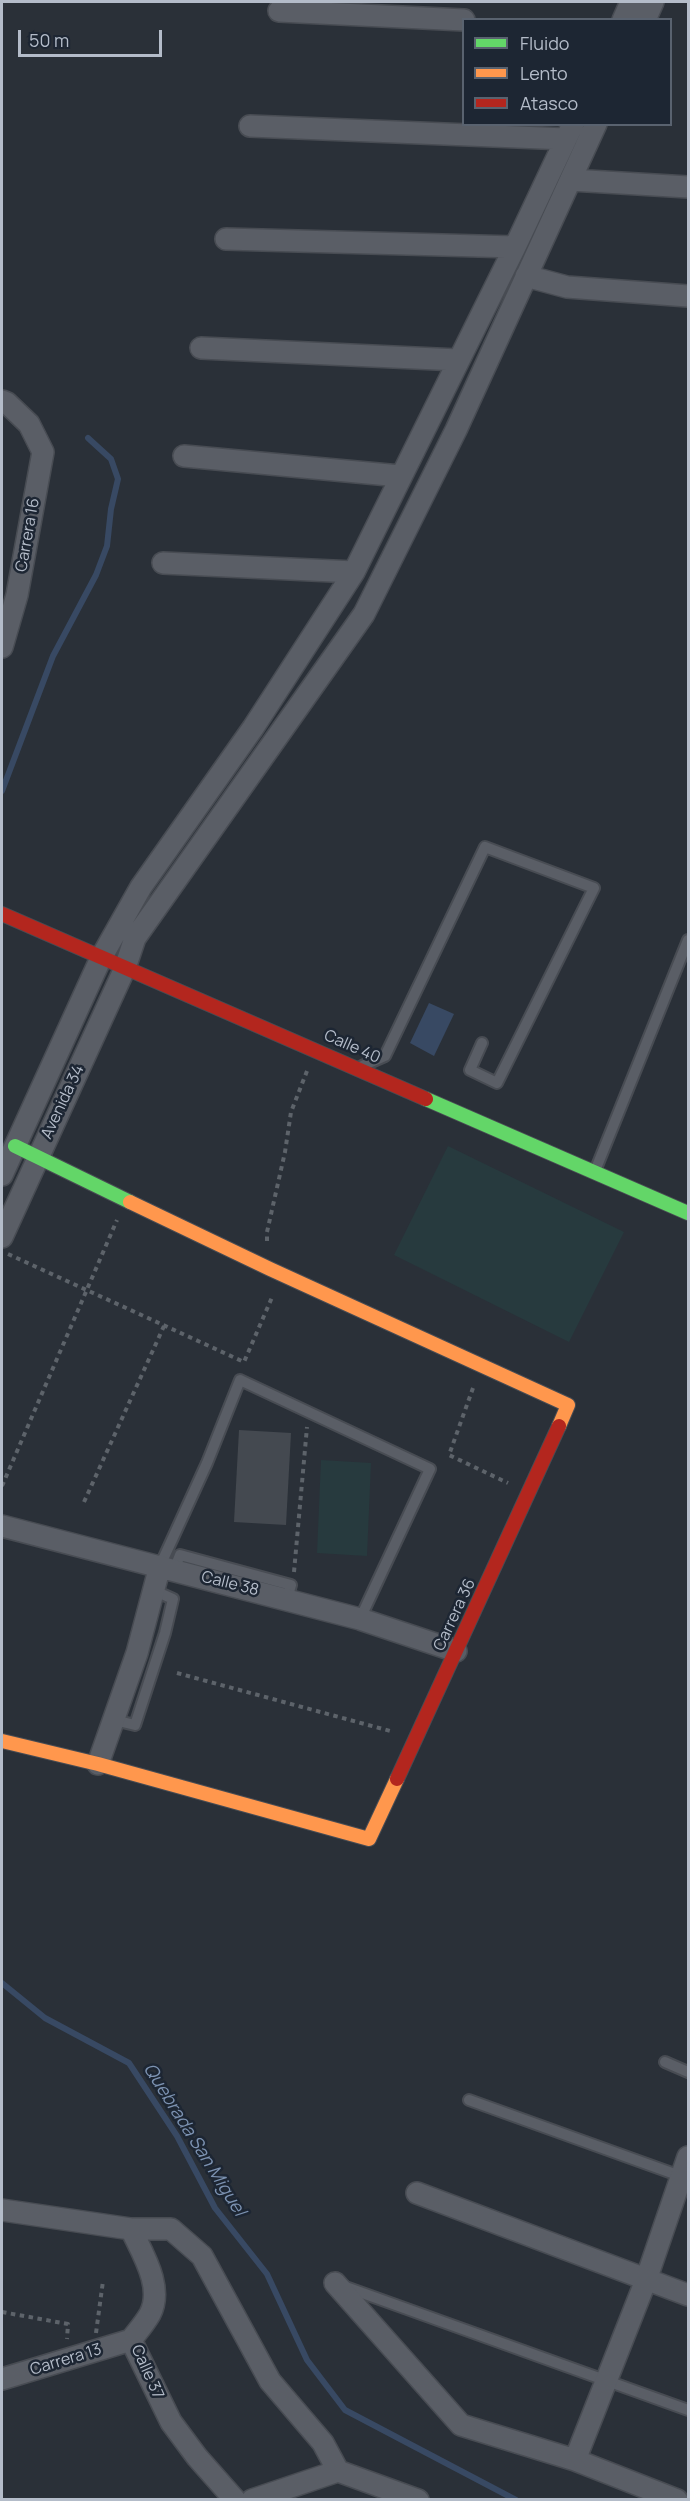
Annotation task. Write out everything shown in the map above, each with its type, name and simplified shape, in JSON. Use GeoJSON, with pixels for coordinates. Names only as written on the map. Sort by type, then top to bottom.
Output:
{"type":"FeatureCollection","features":[{"type":"Feature","properties":{"kind":"street"},"geometry":{"type":"LineString","coordinates":[[624,18],[631,2]]}},
{"type":"Feature","properties":{"kind":"street"},"geometry":{"type":"LineString","coordinates":[[646,18],[653,2]]}},
{"type":"Feature","properties":{"kind":"street"},"geometry":{"type":"LineString","coordinates":[[279,11],[462,20]]}},
{"type":"Feature","properties":{"kind":"street"},"geometry":{"type":"LineString","coordinates":[[250,126],[570,132]]}},
{"type":"Feature","properties":{"kind":"street","name":"Avenida 34"},"geometry":{"type":"LineString","coordinates":[[3,1245],[37,1159],[123,981],[135,938],[364,614],[456,430],[595,126]]}},
{"type":"Feature","properties":{"kind":"street","name":"Avenida 34"},"geometry":{"type":"LineString","coordinates":[[2,1175],[92,968],[141,887],[253,728],[354,572],[570,132]]}},
{"type":"Feature","properties":{"kind":"street"},"geometry":{"type":"LineString","coordinates":[[571,180],[688,187]]}},
{"type":"Feature","properties":{"kind":"street"},"geometry":{"type":"LineString","coordinates":[[226,240],[515,247]]}},
{"type":"Feature","properties":{"kind":"street"},"geometry":{"type":"LineString","coordinates":[[526,276],[577,288],[688,296]]}},
{"type":"Feature","properties":{"kind":"street"},"geometry":{"type":"LineString","coordinates":[[201,348],[458,360]]}},
{"type":"Feature","properties":{"kind":"street","name":"Carrera 16"},"geometry":{"type":"LineString","coordinates":[[2,401],[29,424],[43,452],[10,591],[2,647]]}},
{"type":"Feature","properties":{"kind":"street"},"geometry":{"type":"LineString","coordinates":[[184,456],[400,476]]}},
{"type":"Feature","properties":{"kind":"street"},"geometry":{"type":"LineString","coordinates":[[163,562],[354,572]]}},
{"type":"Feature","properties":{"kind":"street","name":"Calle 40"},"geometry":{"type":"LineString","coordinates":[[2,914],[92,968],[316,1049],[688,1213]]}},
{"type":"Feature","properties":{"kind":"street","name":"Calle 40"},"geometry":{"type":"LineString","coordinates":[[92,968],[123,981]]}},
{"type":"Feature","properties":{"kind":"street"},"geometry":{"type":"LineString","coordinates":[[308,1067],[316,1049]]}},
{"type":"Feature","properties":{"kind":"street"},"geometry":{"type":"LineString","coordinates":[[350,1086],[358,1068]]}},
{"type":"Feature","properties":{"kind":"street"},"geometry":{"type":"LineString","coordinates":[[505,1153],[512,1135]]}},
{"type":"Feature","properties":{"kind":"street"},"geometry":{"type":"LineString","coordinates":[[15,1146],[37,1159],[270,1269]]}},
{"type":"Feature","properties":{"kind":"street","name":"Carrera 36"},"geometry":{"type":"LineString","coordinates":[[98,1764],[369,1839],[529,1496],[568,1404],[270,1269]]}},
{"type":"Feature","properties":{"kind":"street","name":"Calle 38"},"geometry":{"type":"LineString","coordinates":[[2,1526],[360,1619],[456,1652]]}},
{"type":"Feature","properties":{"kind":"street"},"geometry":{"type":"LineString","coordinates":[[2,1741],[98,1764],[137,1653],[153,1590],[167,1568]]}},
{"type":"Feature","properties":{"kind":"street"},"geometry":{"type":"LineString","coordinates":[[575,2460],[686,2171]]}},
{"type":"Feature","properties":{"kind":"street"},"geometry":{"type":"LineString","coordinates":[[417,2193],[688,2295]]}},
{"type":"Feature","properties":{"kind":"street"},"geometry":{"type":"LineString","coordinates":[[2,2210],[131,2229],[171,2229],[202,2256],[270,2381],[323,2443],[338,2472]]}},
{"type":"Feature","properties":{"kind":"street","name":"Calle 37"},"geometry":{"type":"LineString","coordinates":[[131,2229],[152,2274],[154,2294],[151,2312],[131,2340],[171,2422],[197,2457],[236,2499]]}},
{"type":"Feature","properties":{"kind":"street"},"geometry":{"type":"LineString","coordinates":[[334,2283],[461,2426],[575,2460],[677,2499]]}},
{"type":"Feature","properties":{"kind":"street","name":"Carrera 13"},"geometry":{"type":"LineString","coordinates":[[2,2379],[131,2340]]}},
{"type":"Feature","properties":{"kind":"street"},"geometry":{"type":"LineString","coordinates":[[252,2499],[288,2494],[338,2472],[418,2499]]}},
{"type":"Feature","properties":{"kind":"lane"},"geometry":{"type":"LineString","coordinates":[[358,1068],[385,1056],[484,847],[594,888],[497,1083],[470,1070],[482,1043]]}},
{"type":"Feature","properties":{"kind":"lane"},"geometry":{"type":"LineString","coordinates":[[595,1172],[688,940]]}},
{"type":"Feature","properties":{"kind":"lane"},"geometry":{"type":"LineString","coordinates":[[167,1568],[240,1380],[430,1469],[360,1619]]}},
{"type":"Feature","properties":{"kind":"lane"},"geometry":{"type":"LineString","coordinates":[[665,2062],[688,2072]]}},
{"type":"Feature","properties":{"kind":"lane"},"geometry":{"type":"LineString","coordinates":[[469,2100],[686,2171]]}},
{"type":"Feature","properties":{"kind":"lane"},"geometry":{"type":"LineString","coordinates":[[334,2283],[607,2379],[688,2410]]}},
{"type":"Feature","properties":{"kind":"path"},"geometry":{"type":"LineString","coordinates":[[270,1269],[267,1232],[285,1152],[291,1112],[308,1067]]}},
{"type":"Feature","properties":{"kind":"path"},"geometry":{"type":"LineString","coordinates":[[2,1486],[121,1211]]}},
{"type":"Feature","properties":{"kind":"path"},"geometry":{"type":"LineString","coordinates":[[3,1245],[87,1290],[244,1362],[274,1294]]}},
{"type":"Feature","properties":{"kind":"path"},"geometry":{"type":"LineString","coordinates":[[84,1502],[164,1326]]}},
{"type":"Feature","properties":{"kind":"path"},"geometry":{"type":"LineString","coordinates":[[473,1387],[449,1455],[509,1484]]}},
{"type":"Feature","properties":{"kind":"path"},"geometry":{"type":"LineString","coordinates":[[293,1575],[307,1426]]}},
{"type":"Feature","properties":{"kind":"path"},"geometry":{"type":"LineString","coordinates":[[177,1673],[395,1733]]}},
{"type":"Feature","properties":{"kind":"path"},"geometry":{"type":"LineString","coordinates":[[96,2335],[103,2281]]}},
{"type":"Feature","properties":{"kind":"path"},"geometry":{"type":"LineString","coordinates":[[2,2312],[68,2324],[67,2341]]}},
{"type":"Feature","properties":{"kind":"green space"},"geometry":{"type":"Polygon","coordinates":[[[448,1146],[624,1232],[569,1342],[394,1255],[448,1146]]]}},
{"type":"Feature","properties":{"kind":"green space"},"geometry":{"type":"Polygon","coordinates":[[[321,1460],[371,1463],[367,1556],[317,1553],[321,1460]]]}},
{"type":"Feature","properties":{"kind":"water"},"geometry":{"type":"Polygon","coordinates":[[[429,1003],[454,1014],[434,1056],[410,1043],[429,1003]]]}},
{"type":"Feature","properties":{"kind":"building"},"geometry":{"type":"Polygon","coordinates":[[[239,1430],[291,1433],[286,1525],[234,1522],[239,1430]]]}},
{"type":"Feature","properties":{"kind":"waterway","name":"Quebrada San Miguel"},"geometry":{"type":"LineString","coordinates":[[2,791],[53,656],[96,575],[107,546],[111,509],[118,479],[111,459],[88,438]]}},
{"type":"Feature","properties":{"kind":"waterway","name":"Quebrada San Miguel"},"geometry":{"type":"LineString","coordinates":[[2,1983],[45,2018],[129,2063],[177,2136],[215,2208],[267,2274],[307,2360],[345,2410],[516,2500]]}},
{"type":"Feature","properties":{"kind":"traffic: fast"},"geometry":{"type":"LineString","coordinates":[[426,1099],[688,1213]]}},
{"type":"Feature","properties":{"kind":"traffic: fast"},"geometry":{"type":"LineString","coordinates":[[15,1146],[130,1202]]}},
{"type":"Feature","properties":{"kind":"traffic: slow"},"geometry":{"type":"LineString","coordinates":[[130,1202],[270,1269],[568,1405],[559,1426]]}},
{"type":"Feature","properties":{"kind":"traffic: slow"},"geometry":{"type":"LineString","coordinates":[[2,1741],[98,1764],[369,1839],[397,1779]]}},
{"type":"Feature","properties":{"kind":"traffic: jam"},"geometry":{"type":"LineString","coordinates":[[2,914],[426,1099]]}},
{"type":"Feature","properties":{"kind":"traffic: jam"},"geometry":{"type":"LineString","coordinates":[[397,1779],[559,1426]]}}]}
